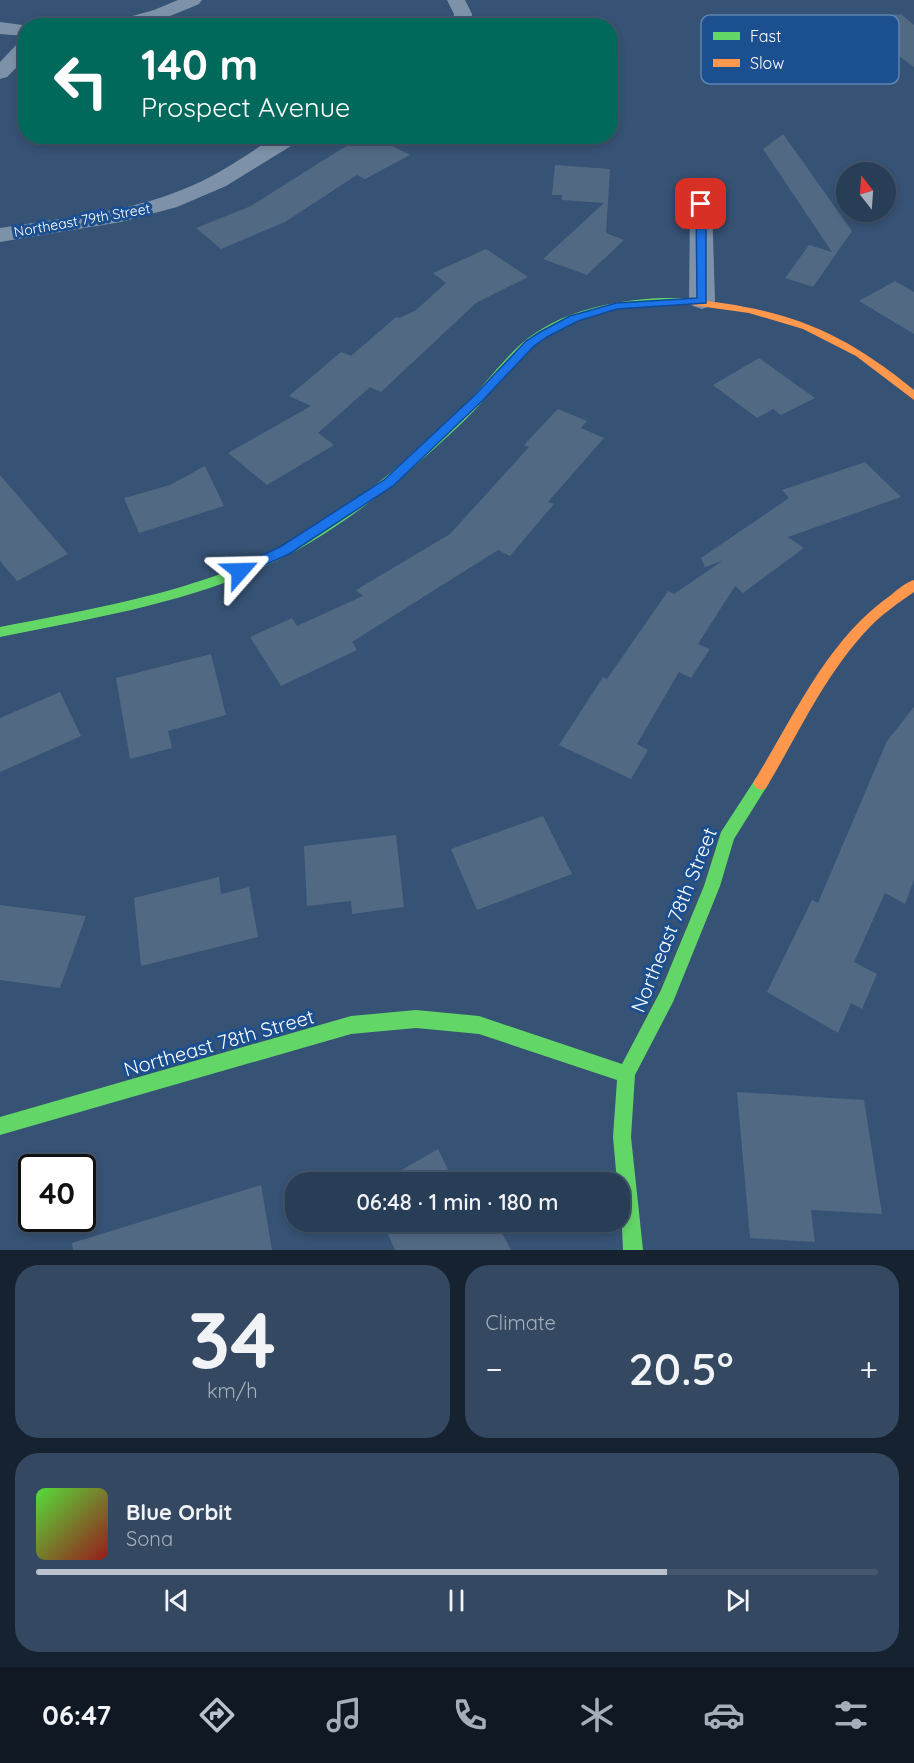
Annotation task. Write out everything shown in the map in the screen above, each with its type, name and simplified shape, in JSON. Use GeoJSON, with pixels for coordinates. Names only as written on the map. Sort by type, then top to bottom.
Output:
{"type":"FeatureCollection","features":[{"type":"Feature","properties":{"kind":"street"},"geometry":{"type":"LineString","coordinates":[[146,18],[193,0]]}},
{"type":"Feature","properties":{"kind":"street"},"geometry":{"type":"LineString","coordinates":[[458,2],[463,18]]}},
{"type":"Feature","properties":{"kind":"street"},"geometry":{"type":"LineString","coordinates":[[0,28],[18,29]]}},
{"type":"Feature","properties":{"kind":"street"},"geometry":{"type":"LineString","coordinates":[[0,73],[18,54]]}},
{"type":"Feature","properties":{"kind":"street","name":"Northeast 79th Street"},"geometry":{"type":"LineString","coordinates":[[0,235],[118,216],[157,206],[206,188],[278,144]]}},
{"type":"Feature","properties":{"kind":"street"},"geometry":{"type":"LineString","coordinates":[[701,204],[702,301]]}},
{"type":"Feature","properties":{"kind":"street"},"geometry":{"type":"LineString","coordinates":[[0,632],[165,598],[240,571],[285,550],[388,483],[471,405],[530,343],[574,319],[616,306],[702,301],[774,315],[830,335],[863,355],[914,396]]}},
{"type":"Feature","properties":{"kind":"street","name":"Northeast 78th Street"},"geometry":{"type":"LineString","coordinates":[[0,1126],[351,1025],[416,1018],[479,1025],[626,1074],[667,996],[712,886],[727,837],[836,661],[858,631],[886,604],[914,585]]}},
{"type":"Feature","properties":{"kind":"street"},"geometry":{"type":"LineString","coordinates":[[626,1074],[622,1137],[633,1250]]}},
{"type":"Feature","properties":{"kind":"building"},"geometry":{"type":"Polygon","coordinates":[[[901,14],[914,25],[914,67],[899,56],[899,15],[889,15],[901,14]]]}},
{"type":"Feature","properties":{"kind":"building"},"geometry":{"type":"Polygon","coordinates":[[[783,134],[836,209],[836,222],[846,222],[852,231],[813,287],[785,278],[809,245],[832,252],[763,149],[783,134]]]}},
{"type":"Feature","properties":{"kind":"building"},"geometry":{"type":"Polygon","coordinates":[[[349,144],[389,144],[410,155],[365,179],[357,175],[285,222],[221,249],[196,228],[251,206],[349,144]]]}},
{"type":"Feature","properties":{"kind":"building"},"geometry":{"type":"Polygon","coordinates":[[[555,165],[610,169],[606,233],[624,240],[587,275],[543,259],[604,203],[562,200],[562,195],[552,195],[555,165]]]}},
{"type":"Feature","properties":{"kind":"building"},"geometry":{"type":"Polygon","coordinates":[[[486,249],[528,277],[476,303],[381,392],[370,387],[318,433],[334,445],[267,485],[228,453],[311,406],[289,396],[341,352],[351,356],[396,317],[399,318],[415,311],[446,283],[433,273],[486,249]]]}},
{"type":"Feature","properties":{"kind":"building"},"geometry":{"type":"Polygon","coordinates":[[[895,281],[914,292],[914,334],[859,301],[895,281]]]}},
{"type":"Feature","properties":{"kind":"building"},"geometry":{"type":"Polygon","coordinates":[[[759,358],[815,398],[781,415],[773,409],[757,418],[713,385],[759,358]]]}},
{"type":"Feature","properties":{"kind":"building"},"geometry":{"type":"Polygon","coordinates":[[[558,409],[587,421],[581,428],[604,438],[548,502],[554,504],[510,556],[498,550],[352,642],[357,650],[281,686],[250,637],[292,618],[297,626],[363,596],[356,590],[450,534],[529,447],[524,445],[558,409]]]}},
{"type":"Feature","properties":{"kind":"building"},"geometry":{"type":"Polygon","coordinates":[[[865,462],[901,497],[788,537],[804,548],[743,593],[735,586],[698,644],[710,649],[691,678],[679,672],[637,744],[648,750],[631,779],[559,745],[603,677],[607,679],[668,591],[674,594],[722,561],[705,567],[701,558],[789,498],[782,490],[865,462]]]}},
{"type":"Feature","properties":{"kind":"building"},"geometry":{"type":"Polygon","coordinates":[[[205,466],[224,506],[139,533],[124,498],[170,485],[205,466]]]}},
{"type":"Feature","properties":{"kind":"building"},"geometry":{"type":"Polygon","coordinates":[[[0,475],[68,554],[17,581],[0,561],[0,475]]]}},
{"type":"Feature","properties":{"kind":"building"},"geometry":{"type":"Polygon","coordinates":[[[211,654],[226,715],[168,731],[172,748],[130,759],[116,678],[211,654]]]}},
{"type":"Feature","properties":{"kind":"building"},"geometry":{"type":"Polygon","coordinates":[[[60,692],[81,736],[0,772],[0,718],[60,692]]]}},
{"type":"Feature","properties":{"kind":"building"},"geometry":{"type":"Polygon","coordinates":[[[914,707],[914,880],[905,904],[885,893],[854,962],[877,974],[862,1009],[851,1003],[838,1033],[767,992],[812,900],[818,903],[887,741],[914,707]]]}},
{"type":"Feature","properties":{"kind":"building"},"geometry":{"type":"Polygon","coordinates":[[[543,816],[572,874],[477,910],[451,849],[543,816]]]}},
{"type":"Feature","properties":{"kind":"building"},"geometry":{"type":"Polygon","coordinates":[[[396,835],[404,907],[352,914],[351,901],[307,906],[304,846],[396,835]]]}},
{"type":"Feature","properties":{"kind":"building"},"geometry":{"type":"Polygon","coordinates":[[[219,877],[221,894],[249,887],[258,937],[141,966],[134,898],[219,877]]]}},
{"type":"Feature","properties":{"kind":"building"},"geometry":{"type":"Polygon","coordinates":[[[0,905],[86,916],[60,988],[0,980],[0,905]]]}},
{"type":"Feature","properties":{"kind":"building"},"geometry":{"type":"Polygon","coordinates":[[[737,1092],[864,1100],[882,1214],[811,1210],[815,1242],[750,1238],[737,1092]]]}},
{"type":"Feature","properties":{"kind":"building"},"geometry":{"type":"Polygon","coordinates":[[[438,1149],[449,1172],[398,1172],[438,1149]]]}},
{"type":"Feature","properties":{"kind":"building"},"geometry":{"type":"Polygon","coordinates":[[[261,1185],[272,1250],[73,1250],[72,1243],[261,1185]]]}},
{"type":"Feature","properties":{"kind":"building"},"geometry":{"type":"Polygon","coordinates":[[[387,1232],[502,1232],[511,1250],[395,1250],[387,1232]]]}},
{"type":"Feature","properties":{"kind":"traffic: fast"},"geometry":{"type":"LineString","coordinates":[[0,632],[110,610],[183,592],[253,567],[307,539],[381,487],[433,443],[468,410],[525,347],[547,331],[583,315],[622,304],[681,301]]}},
{"type":"Feature","properties":{"kind":"traffic: fast"},"geometry":{"type":"LineString","coordinates":[[633,1250],[622,1137],[626,1074],[667,996],[712,886],[727,837],[761,783]]}},
{"type":"Feature","properties":{"kind":"traffic: fast"},"geometry":{"type":"LineString","coordinates":[[0,1126],[351,1025],[416,1019],[479,1025],[626,1074]]}},
{"type":"Feature","properties":{"kind":"traffic: slow"},"geometry":{"type":"LineString","coordinates":[[681,301],[749,310],[807,326],[860,354],[914,396]]}},
{"type":"Feature","properties":{"kind":"traffic: slow"},"geometry":{"type":"LineString","coordinates":[[761,783],[819,686],[857,632],[884,607],[914,585]]}},
{"type":"Feature","properties":{"kind":"route"},"geometry":{"type":"LineString","coordinates":[[240,571],[285,550],[388,483],[479,398],[530,343],[544,334],[574,319],[616,306],[702,301],[701,204]]}}]}
